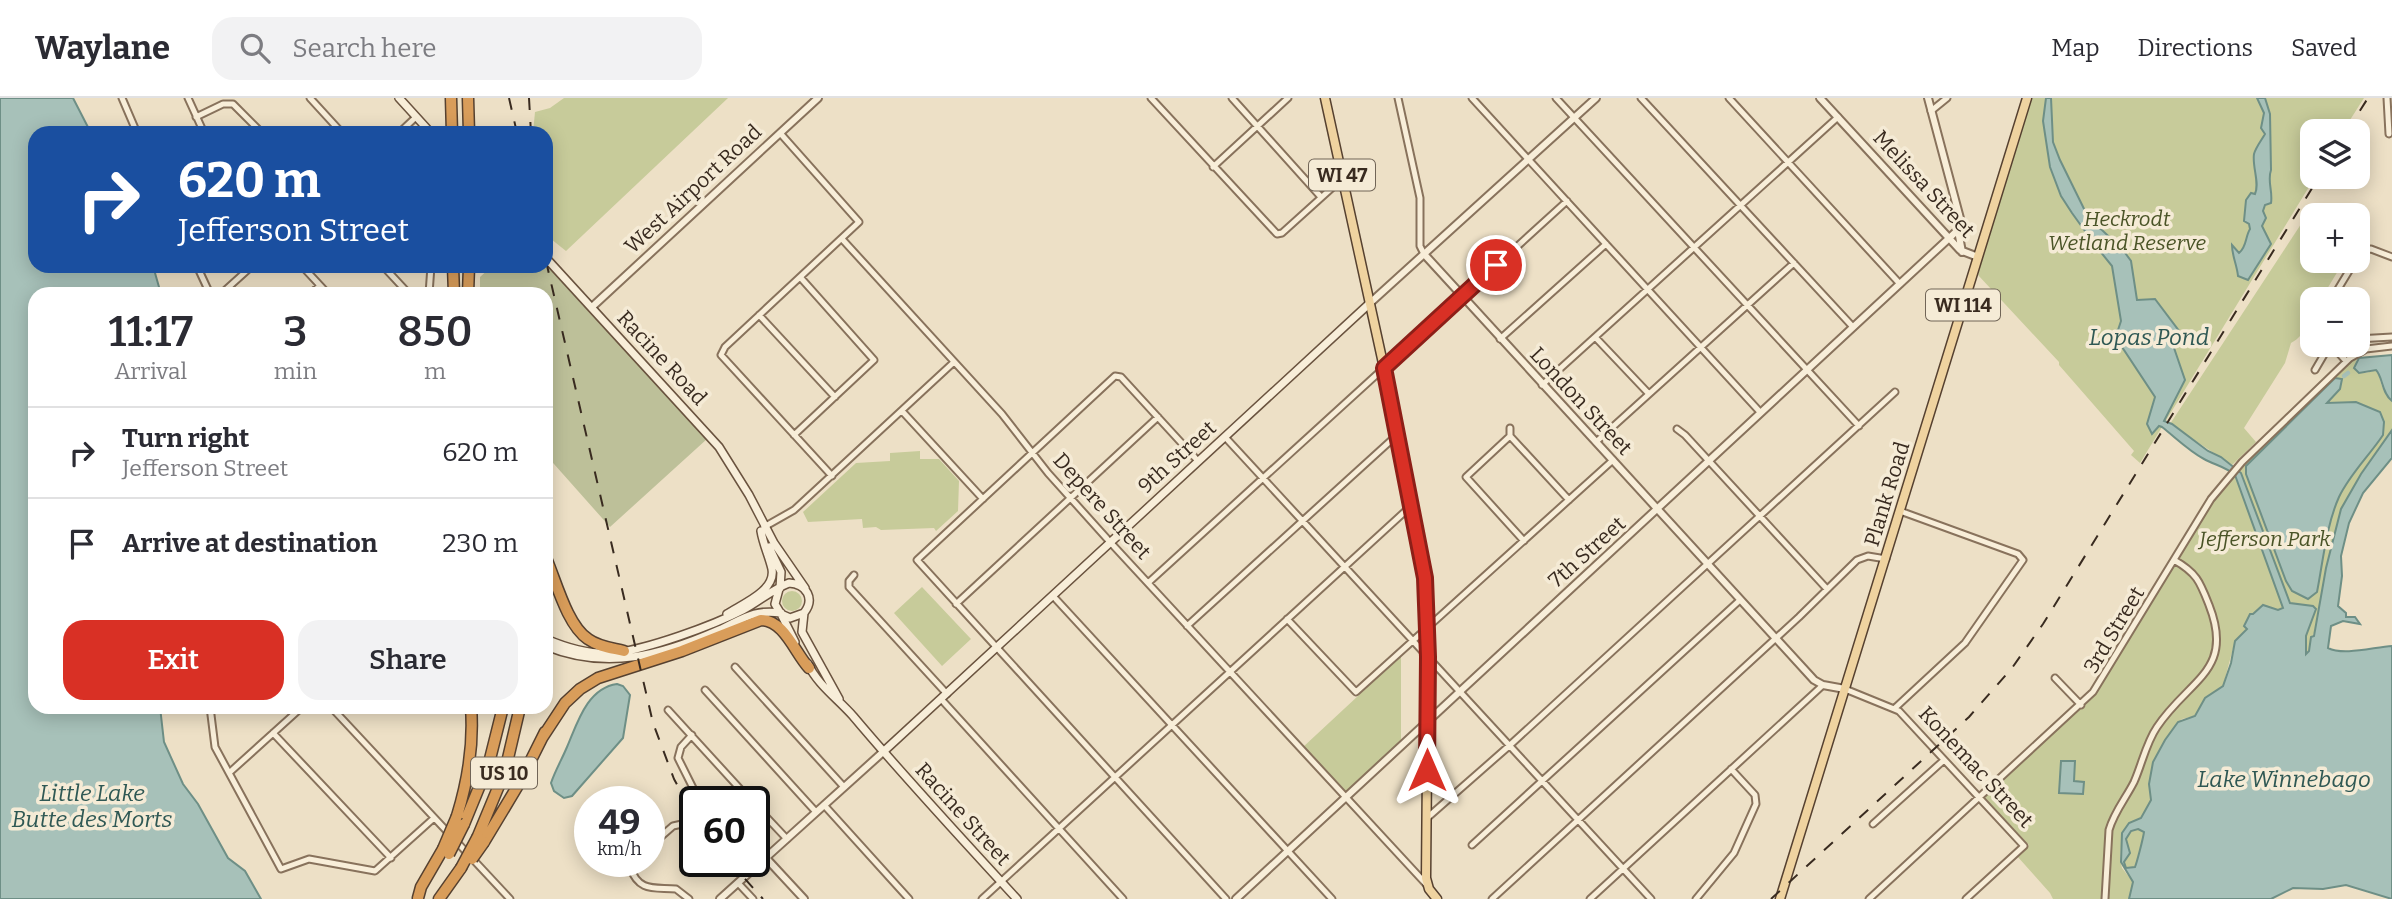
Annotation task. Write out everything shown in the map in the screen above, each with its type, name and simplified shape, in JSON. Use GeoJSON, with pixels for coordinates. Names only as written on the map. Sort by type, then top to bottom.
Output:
{"type":"FeatureCollection","features":[{"type":"Feature","properties":{"kind":"highway"},"geometry":{"type":"LineString","coordinates":[[451,98],[452,126]]}},
{"type":"Feature","properties":{"kind":"highway"},"geometry":{"type":"LineString","coordinates":[[468,98],[469,126]]}},
{"type":"Feature","properties":{"kind":"highway"},"geometry":{"type":"LineString","coordinates":[[553,575],[580,632],[594,643],[627,655]]}},
{"type":"Feature","properties":{"kind":"highway"},"geometry":{"type":"LineString","coordinates":[[542,738],[565,703],[580,689],[598,678],[682,651],[761,620],[771,621],[779,627],[809,668]]}},
{"type":"Feature","properties":{"kind":"highway"},"geometry":{"type":"LineString","coordinates":[[481,839],[515,791],[558,707],[574,688],[627,655]]}},
{"type":"Feature","properties":{"kind":"highway"},"geometry":{"type":"LineString","coordinates":[[417,899],[446,852],[461,820],[471,759],[471,714]]}},
{"type":"Feature","properties":{"kind":"highway","name":"US 10"},"geometry":{"type":"LineString","coordinates":[[461,820],[489,763],[501,714]]}},
{"type":"Feature","properties":{"kind":"highway","name":"US 10"},"geometry":{"type":"LineString","coordinates":[[439,899],[481,839],[505,771],[518,714]]}},
{"type":"Feature","properties":{"kind":"main road"},"geometry":{"type":"LineString","coordinates":[[399,98],[424,126]]}},
{"type":"Feature","properties":{"kind":"main road","name":"WI 47"},"geometry":{"type":"LineString","coordinates":[[1325,98],[1384,368],[1425,578],[1428,657],[1427,885]]}},
{"type":"Feature","properties":{"kind":"main road","name":"Plank Road"},"geometry":{"type":"LineString","coordinates":[[1780,899],[2027,98]]}},
{"type":"Feature","properties":{"kind":"main road","name":"Racine Road"},"geometry":{"type":"LineString","coordinates":[[553,265],[725,455],[744,488],[781,572],[779,589]]}},
{"type":"Feature","properties":{"kind":"main road","name":"9th Street"},"geometry":{"type":"LineString","coordinates":[[883,752],[1370,303]]}},
{"type":"Feature","properties":{"kind":"main road"},"geometry":{"type":"LineString","coordinates":[[718,621],[763,591],[771,582],[772,572],[762,528]]}},
{"type":"Feature","properties":{"kind":"main road","name":"Racine Road"},"geometry":{"type":"LineString","coordinates":[[762,528],[805,588]]}},
{"type":"Feature","properties":{"kind":"main road"},"geometry":{"type":"LineString","coordinates":[[553,641],[582,650],[627,655],[718,621],[745,609],[784,585],[795,583],[805,588],[810,604],[804,613],[802,632],[841,703]]}},
{"type":"Feature","properties":{"kind":"main road"},"geometry":{"type":"LineString","coordinates":[[779,589],[775,604],[809,668],[883,752]]}},
{"type":"Feature","properties":{"kind":"main road"},"geometry":{"type":"LineString","coordinates":[[553,648],[582,658],[627,655],[704,636],[758,612],[781,614],[790,618],[804,613]]}},
{"type":"Feature","properties":{"kind":"main road","name":"Racine Street"},"geometry":{"type":"LineString","coordinates":[[883,752],[1017,899]]}},
{"type":"Feature","properties":{"kind":"main road","name":"Depere Street"},"geometry":{"type":"LineString","coordinates":[[1427,885],[1437,899]]}},
{"type":"Feature","properties":{"kind":"street"},"geometry":{"type":"LineString","coordinates":[[122,98],[134,126]]}},
{"type":"Feature","properties":{"kind":"street"},"geometry":{"type":"LineString","coordinates":[[188,98],[201,126]]}},
{"type":"Feature","properties":{"kind":"street"},"geometry":{"type":"LineString","coordinates":[[310,98],[336,126]]}},
{"type":"Feature","properties":{"kind":"street","name":"West Airport Road"},"geometry":{"type":"LineString","coordinates":[[592,307],[818,98]]}},
{"type":"Feature","properties":{"kind":"street"},"geometry":{"type":"LineString","coordinates":[[1151,98],[1278,234],[1343,178]]}},
{"type":"Feature","properties":{"kind":"street"},"geometry":{"type":"LineString","coordinates":[[1232,98],[1321,197]]}},
{"type":"Feature","properties":{"kind":"street"},"geometry":{"type":"LineString","coordinates":[[1213,167],[1288,98]]}},
{"type":"Feature","properties":{"kind":"street"},"geometry":{"type":"LineString","coordinates":[[1398,98],[1420,198],[1420,246],[1424,254]]}},
{"type":"Feature","properties":{"kind":"street"},"geometry":{"type":"LineString","coordinates":[[1472,98],[1760,412]]}},
{"type":"Feature","properties":{"kind":"street"},"geometry":{"type":"LineString","coordinates":[[1556,98],[1859,426]]}},
{"type":"Feature","properties":{"kind":"street","name":"9th Street"},"geometry":{"type":"LineString","coordinates":[[1370,303],[1596,98]]}},
{"type":"Feature","properties":{"kind":"street"},"geometry":{"type":"LineString","coordinates":[[1641,98],[1853,327]]}},
{"type":"Feature","properties":{"kind":"street"},"geometry":{"type":"LineString","coordinates":[[1729,98],[1900,284]]}},
{"type":"Feature","properties":{"kind":"street","name":"Melissa Street"},"geometry":{"type":"LineString","coordinates":[[1820,98],[1962,252],[1978,257]]}},
{"type":"Feature","properties":{"kind":"street"},"geometry":{"type":"LineString","coordinates":[[1928,98],[1961,222],[1959,229],[1962,252]]}},
{"type":"Feature","properties":{"kind":"street"},"geometry":{"type":"LineString","coordinates":[[1931,111],[1947,98]]}},
{"type":"Feature","properties":{"kind":"street"},"geometry":{"type":"LineString","coordinates":[[2387,98],[2389,134]]}},
{"type":"Feature","properties":{"kind":"street"},"geometry":{"type":"LineString","coordinates":[[197,117],[223,104],[233,104],[255,126]]}},
{"type":"Feature","properties":{"kind":"street"},"geometry":{"type":"LineString","coordinates":[[406,126],[416,117]]}},
{"type":"Feature","properties":{"kind":"street"},"geometry":{"type":"LineString","coordinates":[[1542,385],[1838,117]]}},
{"type":"Feature","properties":{"kind":"street"},"geometry":{"type":"LineString","coordinates":[[780,133],[858,219],[858,224],[721,353],[832,476]]}},
{"type":"Feature","properties":{"kind":"street"},"geometry":{"type":"LineString","coordinates":[[1148,583],[1567,201]]}},
{"type":"Feature","properties":{"kind":"street","name":"7th Street"},"geometry":{"type":"LineString","coordinates":[[1236,899],[1959,229]]}},
{"type":"Feature","properties":{"kind":"street","name":"Depere Street"},"geometry":{"type":"LineString","coordinates":[[842,239],[1002,414],[1070,498],[1427,885]]}},
{"type":"Feature","properties":{"kind":"street"},"geometry":{"type":"LineString","coordinates":[[1500,339],[1606,244]]}},
{"type":"Feature","properties":{"kind":"street"},"geometry":{"type":"LineString","coordinates":[[2370,249],[2392,257]]}},
{"type":"Feature","properties":{"kind":"street","name":"London Street"},"geometry":{"type":"LineString","coordinates":[[1424,254],[1814,680],[1823,685]]}},
{"type":"Feature","properties":{"kind":"street"},"geometry":{"type":"LineString","coordinates":[[1596,443],[1794,263]]}},
{"type":"Feature","properties":{"kind":"street"},"geometry":{"type":"LineString","coordinates":[[230,287],[244,273]]}},
{"type":"Feature","properties":{"kind":"street"},"geometry":{"type":"LineString","coordinates":[[308,273],[320,286]]}},
{"type":"Feature","properties":{"kind":"street"},"geometry":{"type":"LineString","coordinates":[[390,273],[402,287]]}},
{"type":"Feature","properties":{"kind":"street"},"geometry":{"type":"LineString","coordinates":[[794,435],[874,360],[800,278]]}},
{"type":"Feature","properties":{"kind":"street"},"geometry":{"type":"LineString","coordinates":[[759,315],[835,397]]}},
{"type":"Feature","properties":{"kind":"street"},"geometry":{"type":"LineString","coordinates":[[1595,337],[1649,394]]}},
{"type":"Feature","properties":{"kind":"street"},"geometry":{"type":"LineString","coordinates":[[2370,338],[2392,337]]}},
{"type":"Feature","properties":{"kind":"street","name":"3rd Street"},"geometry":{"type":"LineString","coordinates":[[1869,899],[2081,705],[2106,675],[2211,499],[2234,470],[2346,360],[2372,348],[2392,346]]}},
{"type":"Feature","properties":{"kind":"street"},"geometry":{"type":"LineString","coordinates":[[2315,370],[2322,357]]}},
{"type":"Feature","properties":{"kind":"street"},"geometry":{"type":"LineString","coordinates":[[2343,357],[2346,360]]}},
{"type":"Feature","properties":{"kind":"street"},"geometry":{"type":"LineString","coordinates":[[762,528],[794,510],[954,362]]}},
{"type":"Feature","properties":{"kind":"street"},"geometry":{"type":"LineString","coordinates":[[1198,461],[1117,375],[917,560],[1226,899]]}},
{"type":"Feature","properties":{"kind":"street"},"geometry":{"type":"LineString","coordinates":[[1427,818],[1895,392]]}},
{"type":"Feature","properties":{"kind":"street"},"geometry":{"type":"LineString","coordinates":[[902,411],[982,499]]}},
{"type":"Feature","properties":{"kind":"street"},"geometry":{"type":"LineString","coordinates":[[956,604],[1158,417]]}},
{"type":"Feature","properties":{"kind":"street"},"geometry":{"type":"LineString","coordinates":[[1510,429],[1510,436],[1570,500]]}},
{"type":"Feature","properties":{"kind":"street"},"geometry":{"type":"LineString","coordinates":[[1677,429],[1709,460],[1827,589]]}},
{"type":"Feature","properties":{"kind":"street"},"geometry":{"type":"LineString","coordinates":[[1187,626],[1397,435]]}},
{"type":"Feature","properties":{"kind":"street"},"geometry":{"type":"LineString","coordinates":[[1226,436],[1651,899]]}},
{"type":"Feature","properties":{"kind":"street"},"geometry":{"type":"LineString","coordinates":[[1510,436],[1466,477],[1524,541]]}},
{"type":"Feature","properties":{"kind":"street"},"geometry":{"type":"LineString","coordinates":[[1287,619],[1355,692],[1612,460]]}},
{"type":"Feature","properties":{"kind":"street"},"geometry":{"type":"LineString","coordinates":[[982,899],[1411,506]]}},
{"type":"Feature","properties":{"kind":"street"},"geometry":{"type":"LineString","coordinates":[[1895,708],[1965,643],[2021,565],[2023,558],[1900,511]]}},
{"type":"Feature","properties":{"kind":"street"},"geometry":{"type":"LineString","coordinates":[[1492,899],[1861,558],[1872,556],[1886,559]]}},
{"type":"Feature","properties":{"kind":"street"},"geometry":{"type":"LineString","coordinates":[[2105,899],[2112,820],[2131,788],[2157,727],[2210,665],[2217,652],[2217,629],[2200,583],[2189,569],[2174,560]]}},
{"type":"Feature","properties":{"kind":"street"},"geometry":{"type":"LineString","coordinates":[[854,575],[848,583],[849,587],[1123,899]]}},
{"type":"Feature","properties":{"kind":"street"},"geometry":{"type":"LineString","coordinates":[[1053,596],[1332,899]]}},
{"type":"Feature","properties":{"kind":"street"},"geometry":{"type":"LineString","coordinates":[[1472,845],[1740,600]]}},
{"type":"Feature","properties":{"kind":"street"},"geometry":{"type":"LineString","coordinates":[[735,667],[844,787]]}},
{"type":"Feature","properties":{"kind":"street"},"geometry":{"type":"LineString","coordinates":[[2055,678],[2081,705]]}},
{"type":"Feature","properties":{"kind":"street"},"geometry":{"type":"LineString","coordinates":[[1590,899],[1823,685]]}},
{"type":"Feature","properties":{"kind":"street","name":"Konemac Street"},"geometry":{"type":"LineString","coordinates":[[1823,685],[1845,689],[1895,708],[2024,846],[1973,892]]}},
{"type":"Feature","properties":{"kind":"street"},"geometry":{"type":"LineString","coordinates":[[705,690],[816,812]]}},
{"type":"Feature","properties":{"kind":"street"},"geometry":{"type":"LineString","coordinates":[[668,710],[738,786]]}},
{"type":"Feature","properties":{"kind":"street"},"geometry":{"type":"LineString","coordinates":[[211,714],[213,743],[281,869],[309,859],[372,871],[391,858],[434,818]]}},
{"type":"Feature","properties":{"kind":"street"},"geometry":{"type":"LineString","coordinates":[[229,773],[294,714]]}},
{"type":"Feature","properties":{"kind":"street"},"geometry":{"type":"LineString","coordinates":[[337,714],[510,899]]}},
{"type":"Feature","properties":{"kind":"street"},"geometry":{"type":"LineString","coordinates":[[273,733],[391,858]]}},
{"type":"Feature","properties":{"kind":"street"},"geometry":{"type":"LineString","coordinates":[[692,735],[681,747],[678,758],[692,786]]}},
{"type":"Feature","properties":{"kind":"street","name":"9th Street"},"geometry":{"type":"LineString","coordinates":[[770,854],[883,752]]}},
{"type":"Feature","properties":{"kind":"street"},"geometry":{"type":"LineString","coordinates":[[1873,824],[1944,760]]}},
{"type":"Feature","properties":{"kind":"street"},"geometry":{"type":"LineString","coordinates":[[1696,899],[1734,853],[1756,804],[1755,795],[1731,769]]}},
{"type":"Feature","properties":{"kind":"street"},"geometry":{"type":"LineString","coordinates":[[824,805],[909,899]]}},
{"type":"Feature","properties":{"kind":"street"},"geometry":{"type":"LineString","coordinates":[[770,821],[787,839]]}},
{"type":"Feature","properties":{"kind":"street"},"geometry":{"type":"LineString","coordinates":[[770,862],[804,899]]}},
{"type":"Feature","properties":{"kind":"street"},"geometry":{"type":"LineString","coordinates":[[637,877],[650,889],[677,889],[689,899]]}},
{"type":"Feature","properties":{"kind":"street","name":"9th Street"},"geometry":{"type":"LineString","coordinates":[[720,899],[745,877]]}},
{"type":"Feature","properties":{"kind":"street"},"geometry":{"type":"LineString","coordinates":[[738,883],[752,899]]}},
{"type":"Feature","properties":{"kind":"street"},"geometry":{"type":"LineString","coordinates":[[1966,899],[1973,892],[1979,899]]}},
{"type":"Feature","properties":{"kind":"green space"},"geometry":{"type":"Polygon","coordinates":[[[564,98],[728,98],[566,251],[553,241],[553,126],[534,126],[535,112],[550,108],[564,98]]]}},
{"type":"Feature","properties":{"kind":"green space","name":"Heckrodt Wetland Reserve"},"geometry":{"type":"Polygon","coordinates":[[[2029,98],[2364,98],[2351,119],[2300,119],[2300,189],[2308,189],[2140,463],[2131,455],[2134,451],[2059,362],[1978,275],[2029,98]]]}},
{"type":"Feature","properties":{"kind":"green space"},"geometry":{"type":"Polygon","coordinates":[[[2300,226],[2300,273],[2337,273],[2328,287],[2300,287],[2300,336],[2291,343],[2285,363],[2244,428],[2256,442],[2232,465],[2170,424],[2300,226]]]}},
{"type":"Feature","properties":{"kind":"green space"},"geometry":{"type":"Polygon","coordinates":[[[484,273],[553,273],[707,439],[610,527],[553,463],[553,287],[480,287],[480,277],[484,273]]]}},
{"type":"Feature","properties":{"kind":"green space","name":"Jefferson Park"},"geometry":{"type":"Polygon","coordinates":[[[2354,357],[2357,359],[2354,368],[2366,373],[2376,370],[2379,373],[2383,388],[2392,401],[2392,430],[2361,474],[2341,509],[2308,653],[2305,653],[2307,637],[2281,610],[2254,612],[2247,628],[2235,641],[2223,686],[2205,698],[2195,716],[2177,723],[2153,762],[2149,784],[2151,800],[2141,818],[2122,833],[2122,868],[2133,882],[2129,899],[2053,899],[2017,856],[2029,845],[1983,797],[2094,694],[2211,501],[2231,473],[2354,357]]]}},
{"type":"Feature","properties":{"kind":"green space"},"geometry":{"type":"Polygon","coordinates":[[[920,451],[920,459],[939,459],[959,481],[958,511],[936,531],[934,528],[863,528],[862,519],[808,522],[803,512],[856,463],[890,461],[890,453],[920,451]]]}},
{"type":"Feature","properties":{"kind":"green space"},"geometry":{"type":"Polygon","coordinates":[[[922,587],[971,639],[942,666],[894,613],[922,587]]]}},
{"type":"Feature","properties":{"kind":"green space"},"geometry":{"type":"Polygon","coordinates":[[[792,591],[799,594],[802,601],[799,608],[792,611],[785,608],[782,601],[785,594],[792,591]]]}},
{"type":"Feature","properties":{"kind":"green space"},"geometry":{"type":"Polygon","coordinates":[[[1401,656],[1401,741],[1344,794],[1302,748],[1401,656]]]}},
{"type":"Feature","properties":{"kind":"green space"},"geometry":{"type":"Polygon","coordinates":[[[2138,829],[2144,832],[2136,864],[2135,867],[2126,868],[2124,862],[2130,853],[2126,839],[2131,831],[2138,829]]]}},
{"type":"Feature","properties":{"kind":"water","name":"Little Lake Butte des Morts"},"geometry":{"type":"Polygon","coordinates":[[[0,98],[73,98],[87,126],[28,126],[28,273],[155,273],[159,287],[28,287],[28,714],[161,714],[164,742],[183,784],[198,804],[228,858],[245,871],[261,899],[0,899],[0,98]]]}},
{"type":"Feature","properties":{"kind":"water","name":"Lake Winnebago"},"geometry":{"type":"Polygon","coordinates":[[[2046,98],[2051,98],[2053,142],[2060,160],[2091,223],[2102,230],[2131,261],[2137,300],[2155,299],[2180,332],[2196,336],[2195,339],[2178,338],[2173,345],[2185,380],[2164,421],[2241,473],[2290,603],[2313,606],[2316,609],[2306,636],[2306,654],[2311,637],[2314,636],[2326,568],[2341,509],[2361,474],[2392,430],[2392,458],[2363,493],[2349,523],[2341,556],[2342,576],[2338,606],[2346,613],[2346,617],[2355,617],[2360,624],[2343,621],[2331,626],[2328,648],[2351,651],[2392,646],[2392,899],[2346,885],[2323,889],[2293,888],[2271,899],[2129,899],[2133,882],[2121,862],[2122,833],[2129,823],[2141,818],[2151,800],[2149,784],[2153,762],[2178,722],[2195,716],[2205,698],[2223,686],[2235,641],[2247,629],[2244,626],[2250,614],[2263,605],[2278,610],[2283,608],[2235,475],[2198,456],[2162,427],[2159,426],[2152,434],[2147,424],[2155,397],[2116,338],[2110,337],[2111,333],[2118,330],[2121,321],[2112,266],[2061,196],[2050,167],[2043,121],[2046,98]],[[2138,829],[2131,831],[2126,839],[2130,853],[2124,862],[2126,868],[2135,867],[2144,832],[2138,829]]]}},
{"type":"Feature","properties":{"kind":"water"},"geometry":{"type":"Polygon","coordinates":[[[2257,98],[2265,98],[2270,114],[2271,203],[2265,205],[2263,211],[2266,218],[2262,226],[2271,244],[2248,280],[2238,276],[2232,245],[2239,253],[2250,229],[2249,224],[2244,221],[2246,200],[2251,193],[2255,194],[2254,154],[2265,134],[2261,128],[2264,113],[2257,98]]]}},
{"type":"Feature","properties":{"kind":"water"},"geometry":{"type":"Polygon","coordinates":[[[2392,355],[2392,401],[2376,370],[2359,373],[2354,368],[2359,358],[2392,355]]]}},
{"type":"Feature","properties":{"kind":"water"},"geometry":{"type":"Polygon","coordinates":[[[2335,378],[2342,379],[2340,389],[2327,403],[2356,402],[2380,412],[2384,422],[2383,435],[2339,497],[2328,532],[2317,592],[2308,599],[2292,591],[2286,581],[2246,474],[2246,466],[2335,378]]]}},
{"type":"Feature","properties":{"kind":"water"},"geometry":{"type":"Polygon","coordinates":[[[617,684],[623,686],[630,695],[623,738],[581,786],[574,786],[572,796],[564,798],[554,791],[551,783],[584,708],[598,692],[617,684]]]}},
{"type":"Feature","properties":{"kind":"water"},"geometry":{"type":"Polygon","coordinates":[[[2061,761],[2075,761],[2074,781],[2084,782],[2083,794],[2059,793],[2061,761]]]}},
{"type":"Feature","properties":{"kind":"waterway"},"geometry":{"type":"LineString","coordinates":[[2344,376],[2348,373]]}},
{"type":"Feature","properties":{"kind":"railway"},"geometry":{"type":"LineString","coordinates":[[509,98],[515,126]]}},
{"type":"Feature","properties":{"kind":"railway"},"geometry":{"type":"LineString","coordinates":[[529,98],[531,126]]}},
{"type":"Feature","properties":{"kind":"railway"},"geometry":{"type":"LineString","coordinates":[[2355,119],[2368,98]]}},
{"type":"Feature","properties":{"kind":"railway"},"geometry":{"type":"LineString","coordinates":[[1771,899],[1969,717],[2012,668],[2043,624],[2312,189]]}},
{"type":"Feature","properties":{"kind":"railway"},"geometry":{"type":"LineString","coordinates":[[549,273],[552,287]]}},
{"type":"Feature","properties":{"kind":"railway"},"geometry":{"type":"LineString","coordinates":[[553,291],[653,723],[679,788]]}},
{"type":"Feature","properties":{"kind":"railway"},"geometry":{"type":"LineString","coordinates":[[743,877],[763,899]]}},
{"type":"Feature","properties":{"kind":"route"},"geometry":{"type":"LineString","coordinates":[[1427,770],[1428,657],[1425,578],[1384,368],[1496,265]]}},
{"type":"Feature","properties":{"kind":"water label","name":"Lopas Pond"},"geometry":{"type":"Point","coordinates":[2149,337]}}]}
